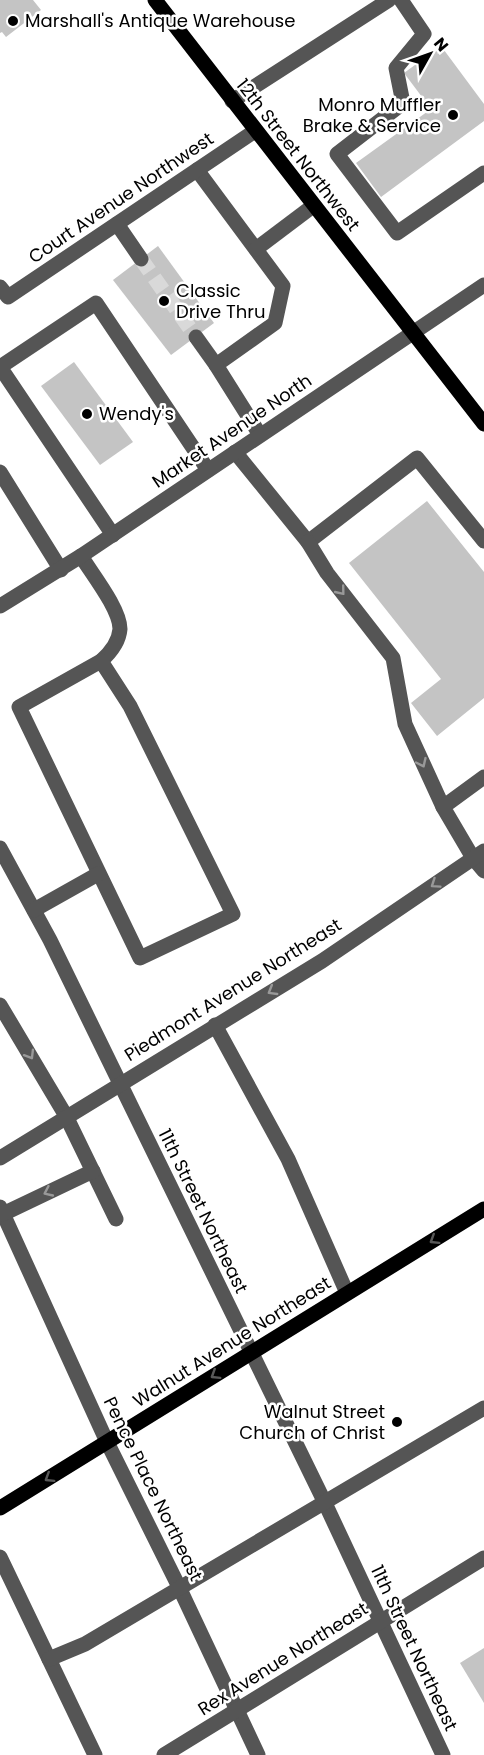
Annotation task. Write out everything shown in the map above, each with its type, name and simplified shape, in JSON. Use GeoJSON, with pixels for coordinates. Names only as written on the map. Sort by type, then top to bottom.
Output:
{"type":"FeatureCollection","features":[{"type":"Feature","properties":{"kind":"main road","name":"12th Street Northwest"},"geometry":{"type":"LineString","coordinates":[[155,0],[411,333],[484,424]]}},
{"type":"Feature","properties":{"kind":"main road","name":"Walnut Avenue Northeast"},"geometry":{"type":"LineString","coordinates":[[0,1508],[484,1209]]}},
{"type":"Feature","properties":{"kind":"street"},"geometry":{"type":"LineString","coordinates":[[232,101],[389,0]]}},
{"type":"Feature","properties":{"kind":"street"},"geometry":{"type":"LineString","coordinates":[[401,0],[424,34],[396,68],[403,103],[338,154],[397,233],[484,173]]}},
{"type":"Feature","properties":{"kind":"street","name":"Court Avenue Northwest"},"geometry":{"type":"LineString","coordinates":[[4,292],[117,224],[255,131]]}},
{"type":"Feature","properties":{"kind":"street"},"geometry":{"type":"LineString","coordinates":[[197,170],[283,286],[275,322],[216,365]]}},
{"type":"Feature","properties":{"kind":"street"},"geometry":{"type":"LineString","coordinates":[[256,249],[313,206]]}},
{"type":"Feature","properties":{"kind":"street"},"geometry":{"type":"LineString","coordinates":[[117,224],[141,260]]}},
{"type":"Feature","properties":{"kind":"street","name":"Market Avenue North"},"geometry":{"type":"LineString","coordinates":[[0,606],[61,570],[411,333],[482,291]]}},
{"type":"Feature","properties":{"kind":"street"},"geometry":{"type":"LineString","coordinates":[[113,535],[0,368],[96,303],[208,470]]}},
{"type":"Feature","properties":{"kind":"street"},"geometry":{"type":"LineString","coordinates":[[196,337],[260,435]]}},
{"type":"Feature","properties":{"kind":"street"},"geometry":{"type":"LineString","coordinates":[[235,452],[308,542],[327,573],[393,658],[405,724],[443,807],[478,855],[484,871]]}},
{"type":"Feature","properties":{"kind":"street"},"geometry":{"type":"LineString","coordinates":[[308,542],[417,458],[484,541]]}},
{"type":"Feature","properties":{"kind":"street"},"geometry":{"type":"LineString","coordinates":[[0,472],[61,570]]}},
{"type":"Feature","properties":{"kind":"street"},"geometry":{"type":"LineString","coordinates":[[81,556],[115,611],[120,629],[113,650],[101,661],[19,707],[140,958],[232,914],[130,706],[101,661]]}},
{"type":"Feature","properties":{"kind":"street"},"geometry":{"type":"LineString","coordinates":[[443,807],[484,777]]}},
{"type":"Feature","properties":{"kind":"street","name":"11th Street Northeast"},"geometry":{"type":"LineString","coordinates":[[0,848],[34,910],[324,1501],[443,1755]]}},
{"type":"Feature","properties":{"kind":"street","name":"Piedmont Avenue Northeast"},"geometry":{"type":"LineString","coordinates":[[2,1151],[120,1084],[215,1024],[322,961],[478,855]]}},
{"type":"Feature","properties":{"kind":"street"},"geometry":{"type":"LineString","coordinates":[[34,910],[98,874]]}},
{"type":"Feature","properties":{"kind":"street"},"geometry":{"type":"LineString","coordinates":[[0,1005],[66,1116],[116,1219]]}},
{"type":"Feature","properties":{"kind":"street"},"geometry":{"type":"LineString","coordinates":[[215,1024],[288,1159],[347,1293]]}},
{"type":"Feature","properties":{"kind":"street"},"geometry":{"type":"LineString","coordinates":[[1,1210],[93,1171]]}},
{"type":"Feature","properties":{"kind":"street","name":"Pence Place Northeast"},"geometry":{"type":"LineString","coordinates":[[1,1210],[107,1442],[179,1587],[258,1755]]}},
{"type":"Feature","properties":{"kind":"street"},"geometry":{"type":"LineString","coordinates":[[49,1659],[85,1644],[484,1408]]}},
{"type":"Feature","properties":{"kind":"street"},"geometry":{"type":"LineString","coordinates":[[0,1557],[95,1755]]}},
{"type":"Feature","properties":{"kind":"street","name":"Rex Avenue Northeast"},"geometry":{"type":"LineString","coordinates":[[164,1755],[484,1558]]}},
{"type":"Feature","properties":{"kind":"building","name":"Marshall's Antique Warehouse"},"geometry":{"type":"Polygon","coordinates":[[[0,0],[33,0],[41,10],[6,37],[2,32],[0,33],[0,0]]]}},
{"type":"Feature","properties":{"kind":"building","name":"Monro Muffler Brake & Service"},"geometry":{"type":"Polygon","coordinates":[[[441,46],[484,104],[484,121],[381,197],[356,163],[431,109],[404,73],[441,46]]]}},
{"type":"Feature","properties":{"kind":"building","name":"Classic Drive Thru"},"geometry":{"type":"Polygon","coordinates":[[[158,246],[214,323],[171,355],[113,280],[158,246]]]}},
{"type":"Feature","properties":{"kind":"building","name":"Wendy's"},"geometry":{"type":"Polygon","coordinates":[[[74,362],[133,442],[100,465],[41,386],[74,362]]]}},
{"type":"Feature","properties":{"kind":"building"},"geometry":{"type":"Polygon","coordinates":[[[427,501],[484,572],[484,698],[437,736],[411,703],[441,679],[349,563],[427,501]]]}},
{"type":"Feature","properties":{"kind":"building"},"geometry":{"type":"Polygon","coordinates":[[[484,1648],[484,1703],[460,1663],[484,1648]]]}},
{"type":"Feature","properties":{"kind":"tunnel"},"geometry":{"type":"LineString","coordinates":[[141,259],[196,337]]}},
{"type":"Feature","properties":{"kind":"place","name":"Marshall's Antique Warehouse"},"geometry":{"type":"Point","coordinates":[13,21]}},
{"type":"Feature","properties":{"kind":"place","name":"Monro Muffler Brake & Service"},"geometry":{"type":"Point","coordinates":[453,115]}},
{"type":"Feature","properties":{"kind":"place","name":"Classic Drive Thru"},"geometry":{"type":"Point","coordinates":[164,301]}},
{"type":"Feature","properties":{"kind":"place","name":"Wendy's"},"geometry":{"type":"Point","coordinates":[87,414]}},
{"type":"Feature","properties":{"kind":"place","name":"Walnut Street Church of Christ"},"geometry":{"type":"Point","coordinates":[397,1422]}}]}
